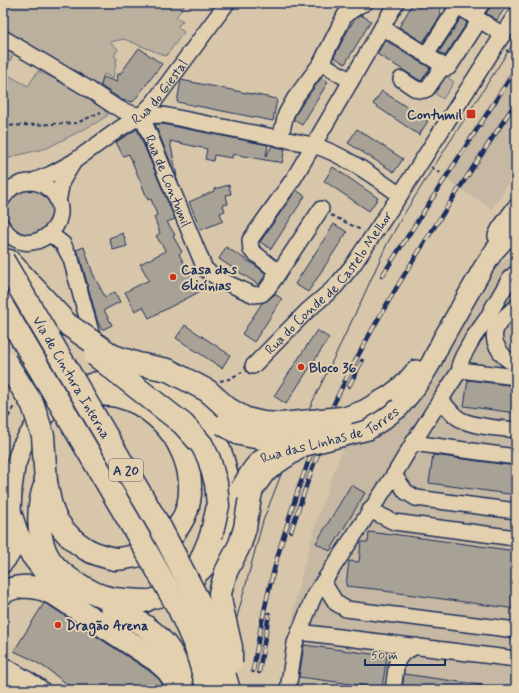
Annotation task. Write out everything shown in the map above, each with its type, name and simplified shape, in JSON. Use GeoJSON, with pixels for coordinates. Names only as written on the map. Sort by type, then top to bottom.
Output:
{"type":"FeatureCollection","features":[{"type":"Feature","properties":{"kind":"highway"},"geometry":{"type":"LineString","coordinates":[[8,245],[76,337],[88,349],[182,424],[202,445],[209,459],[216,483],[218,506],[211,536],[193,579]]}},
{"type":"Feature","properties":{"kind":"highway","name":"Via de Cintura Interna"},"geometry":{"type":"LineString","coordinates":[[3,260],[160,527],[198,600],[210,627],[230,690]]}},
{"type":"Feature","properties":{"kind":"highway","name":"Via de Cintura Interna"},"geometry":{"type":"LineString","coordinates":[[3,307],[138,536],[179,609],[195,645],[208,690]]}},
{"type":"Feature","properties":{"kind":"highway"},"geometry":{"type":"LineString","coordinates":[[67,324],[113,356],[138,364],[168,370],[208,391],[227,408],[246,419],[263,423],[281,424],[342,418]]}},
{"type":"Feature","properties":{"kind":"highway"},"geometry":{"type":"LineString","coordinates":[[3,358],[33,405],[43,436],[46,482],[52,507],[56,521],[64,532],[77,544],[96,554],[116,559],[135,557],[149,552],[163,544],[174,533],[185,514],[189,498],[190,485],[187,466],[180,447],[170,431],[155,415],[139,404],[121,397],[100,394],[67,396]]}},
{"type":"Feature","properties":{"kind":"highway"},"geometry":{"type":"LineString","coordinates":[[230,690],[231,647],[221,604],[220,593],[226,572],[240,544],[245,528],[252,489],[264,472],[298,448]]}},
{"type":"Feature","properties":{"kind":"highway"},"geometry":{"type":"LineString","coordinates":[[46,482],[39,511],[39,523],[44,546],[49,558],[58,569],[76,584],[103,597],[145,601]]}},
{"type":"Feature","properties":{"kind":"highway"},"geometry":{"type":"LineString","coordinates":[[3,593],[8,590],[21,587],[32,587],[40,588],[56,595],[156,660],[168,671],[183,690]]}},
{"type":"Feature","properties":{"kind":"highway"},"geometry":{"type":"LineString","coordinates":[[111,606],[147,627],[160,639],[178,666],[183,690]]}},
{"type":"Feature","properties":{"kind":"main road"},"geometry":{"type":"LineString","coordinates":[[495,250],[497,239],[501,230],[516,209]]}},
{"type":"Feature","properties":{"kind":"main road","name":"Rua das Linhas de Torres"},"geometry":{"type":"LineString","coordinates":[[11,533],[12,489],[15,467],[22,446],[34,427],[48,411],[76,389],[95,382],[116,380],[141,381],[168,389],[238,435],[264,440],[286,437],[394,401],[413,391],[431,363],[441,342],[483,268],[495,250],[516,227]]}},
{"type":"Feature","properties":{"kind":"main road"},"geometry":{"type":"LineString","coordinates":[[483,268],[516,242]]}},
{"type":"Feature","properties":{"kind":"main road","name":"Rua das Linhas de Torres"},"geometry":{"type":"LineString","coordinates":[[233,508],[240,489],[251,471],[256,464],[264,458],[274,454],[368,430],[383,420],[394,401]]}},
{"type":"Feature","properties":{"kind":"main road"},"geometry":{"type":"LineString","coordinates":[[11,533],[41,569],[58,584],[76,596],[90,601],[111,606],[124,606],[163,596],[178,589],[193,579],[211,561],[227,533],[233,508],[229,478],[224,458],[217,440],[199,410]]}},
{"type":"Feature","properties":{"kind":"main road"},"geometry":{"type":"LineString","coordinates":[[3,563],[9,557],[17,542],[11,533]]}},
{"type":"Feature","properties":{"kind":"main road"},"geometry":{"type":"LineString","coordinates":[[3,581],[34,578],[58,584]]}},
{"type":"Feature","properties":{"kind":"main road"},"geometry":{"type":"LineString","coordinates":[[7,682],[14,673],[40,690]]}},
{"type":"Feature","properties":{"kind":"street","name":"Rua do Giestal"},"geometry":{"type":"LineString","coordinates":[[3,198],[13,187],[51,174],[73,162],[140,116],[153,103],[227,3]]}},
{"type":"Feature","properties":{"kind":"street"},"geometry":{"type":"LineString","coordinates":[[280,139],[286,114],[295,98],[321,63],[345,15],[365,3]]}},
{"type":"Feature","properties":{"kind":"street"},"geometry":{"type":"LineString","coordinates":[[275,278],[274,268],[251,250],[250,240],[294,178],[396,3]]}},
{"type":"Feature","properties":{"kind":"street"},"geometry":{"type":"LineString","coordinates":[[382,27],[447,68],[449,67],[476,18],[482,3]]}},
{"type":"Feature","properties":{"kind":"street"},"geometry":{"type":"LineString","coordinates":[[426,55],[455,5],[508,35]]}},
{"type":"Feature","properties":{"kind":"street","name":"Rua do Conde de Castelo Melhor"},"geometry":{"type":"LineString","coordinates":[[253,366],[307,311],[335,287],[353,265],[508,35],[516,14]]}},
{"type":"Feature","properties":{"kind":"street"},"geometry":{"type":"LineString","coordinates":[[3,38],[87,88],[114,106],[140,116]]}},
{"type":"Feature","properties":{"kind":"street"},"geometry":{"type":"LineString","coordinates":[[321,63],[351,81]]}},
{"type":"Feature","properties":{"kind":"street"},"geometry":{"type":"LineString","coordinates":[[401,79],[415,89],[423,91],[427,89],[443,66]]}},
{"type":"Feature","properties":{"kind":"street","name":"Rua do Conde de Castelo Melhor"},"geometry":{"type":"LineString","coordinates":[[140,116],[163,115],[313,145],[359,167],[400,195]]}},
{"type":"Feature","properties":{"kind":"street","name":"Rua de Contumil"},"geometry":{"type":"LineString","coordinates":[[140,116],[145,124],[205,269],[225,282],[254,295],[262,294],[275,278],[321,209]]}},
{"type":"Feature","properties":{"kind":"street","name":"Rua do Giestal"},"geometry":{"type":"LineString","coordinates":[[50,234],[56,228],[59,219],[60,210],[58,202],[62,182],[73,162]]}},
{"type":"Feature","properties":{"kind":"street"},"geometry":{"type":"LineString","coordinates":[[31,182],[40,184],[47,188],[54,194],[58,202]]}},
{"type":"Feature","properties":{"kind":"street"},"geometry":{"type":"LineString","coordinates":[[3,227],[9,235],[8,245],[34,242],[43,239],[50,234],[63,244],[71,259],[91,332]]}},
{"type":"Feature","properties":{"kind":"street"},"geometry":{"type":"LineString","coordinates":[[288,690],[294,643],[314,596],[394,475],[460,370],[460,363],[472,338],[488,317],[510,278],[516,273]]}},
{"type":"Feature","properties":{"kind":"street"},"geometry":{"type":"LineString","coordinates":[[516,308],[502,320],[494,331],[494,338],[496,346],[504,357],[508,361],[516,364]]}},
{"type":"Feature","properties":{"kind":"street"},"geometry":{"type":"LineString","coordinates":[[460,370],[516,377]]}},
{"type":"Feature","properties":{"kind":"street"},"geometry":{"type":"LineString","coordinates":[[441,399],[460,419],[471,424],[516,430]]}},
{"type":"Feature","properties":{"kind":"street"},"geometry":{"type":"LineString","coordinates":[[413,443],[516,457]]}},
{"type":"Feature","properties":{"kind":"street"},"geometry":{"type":"LineString","coordinates":[[394,475],[406,492],[416,498],[516,511]]}},
{"type":"Feature","properties":{"kind":"street"},"geometry":{"type":"LineString","coordinates":[[370,510],[394,522],[516,538]]}},
{"type":"Feature","properties":{"kind":"street"},"geometry":{"type":"LineString","coordinates":[[323,582],[336,602],[346,609],[516,630]]}},
{"type":"Feature","properties":{"kind":"street"},"geometry":{"type":"LineString","coordinates":[[299,632],[516,659]]}},
{"type":"Feature","properties":{"kind":"street"},"geometry":{"type":"LineString","coordinates":[[393,690],[397,661],[403,654],[416,646]]}},
{"type":"Feature","properties":{"kind":"path"},"geometry":{"type":"LineString","coordinates":[[3,126],[77,123],[114,106]]}},
{"type":"Feature","properties":{"kind":"path"},"geometry":{"type":"LineString","coordinates":[[428,165],[442,174]]}},
{"type":"Feature","properties":{"kind":"path"},"geometry":{"type":"LineString","coordinates":[[321,209],[372,237]]}},
{"type":"Feature","properties":{"kind":"shaded area"},"geometry":{"type":"Polygon","coordinates":[[[3,3],[186,3],[176,17],[183,21],[177,27],[184,32],[166,56],[124,39],[110,42],[118,49],[114,56],[117,58],[113,79],[104,74],[99,90],[3,34],[3,3]]]}},
{"type":"Feature","properties":{"kind":"shaded area"},"geometry":{"type":"Polygon","coordinates":[[[3,46],[14,53],[4,73],[28,86],[38,71],[68,85],[101,106],[108,115],[96,123],[47,148],[15,156],[3,161],[3,46]]]}},
{"type":"Feature","properties":{"kind":"shaded area"},"geometry":{"type":"Polygon","coordinates":[[[516,62],[516,171],[492,209],[442,177],[516,62]]]}},
{"type":"Feature","properties":{"kind":"shaded area"},"geometry":{"type":"Polygon","coordinates":[[[443,74],[454,82],[443,99],[431,91],[443,74]]]}},
{"type":"Feature","properties":{"kind":"shaded area"},"geometry":{"type":"Polygon","coordinates":[[[31,189],[46,195],[52,206],[54,217],[39,235],[27,236],[17,232],[12,227],[7,216],[7,210],[8,204],[16,194],[31,189]]]}},
{"type":"Feature","properties":{"kind":"shaded area"},"geometry":{"type":"Polygon","coordinates":[[[516,253],[516,690],[279,690],[299,584],[318,516],[343,447],[374,436],[479,291],[501,263],[516,253]]]}},
{"type":"Feature","properties":{"kind":"building"},"geometry":{"type":"Polygon","coordinates":[[[413,3],[421,7],[423,3],[431,8],[432,3],[442,3],[440,13],[442,14],[423,42],[399,27],[413,3]]]}},
{"type":"Feature","properties":{"kind":"building"},"geometry":{"type":"Polygon","coordinates":[[[491,3],[508,3],[497,20],[486,13],[490,8],[491,3]]]}},
{"type":"Feature","properties":{"kind":"building"},"geometry":{"type":"Polygon","coordinates":[[[361,15],[371,21],[345,64],[334,57],[354,20],[361,15]]]}},
{"type":"Feature","properties":{"kind":"building"},"geometry":{"type":"Polygon","coordinates":[[[461,18],[467,23],[445,56],[439,52],[461,18]]]}},
{"type":"Feature","properties":{"kind":"building"},"geometry":{"type":"Polygon","coordinates":[[[385,40],[430,68],[421,81],[377,54],[385,40]]]}},
{"type":"Feature","properties":{"kind":"building"},"geometry":{"type":"Polygon","coordinates":[[[139,48],[162,64],[133,102],[122,100],[101,86],[103,77],[117,82],[118,74],[120,74],[139,48]]]}},
{"type":"Feature","properties":{"kind":"building"},"geometry":{"type":"Polygon","coordinates":[[[321,78],[328,82],[302,125],[294,120],[294,117],[321,78]]]}},
{"type":"Feature","properties":{"kind":"building"},"geometry":{"type":"Polygon","coordinates":[[[181,80],[277,99],[273,121],[177,102],[181,80]]]}},
{"type":"Feature","properties":{"kind":"building"},"geometry":{"type":"Polygon","coordinates":[[[382,91],[428,121],[419,135],[373,104],[382,91]]]}},
{"type":"Feature","properties":{"kind":"building"},"geometry":{"type":"Polygon","coordinates":[[[155,124],[162,124],[268,145],[266,156],[272,146],[285,149],[282,163],[233,154],[232,158],[214,155],[213,161],[205,159],[207,149],[170,141],[176,176],[155,124]]]}},
{"type":"Feature","properties":{"kind":"building"},"geometry":{"type":"Polygon","coordinates":[[[137,129],[175,219],[167,222],[175,235],[173,236],[182,252],[179,254],[199,292],[149,318],[143,307],[135,311],[125,292],[149,280],[140,264],[166,251],[156,236],[160,233],[154,217],[157,215],[151,199],[148,200],[129,154],[123,156],[116,142],[137,129]]]}},
{"type":"Feature","properties":{"kind":"building"},"geometry":{"type":"Polygon","coordinates":[[[357,129],[403,159],[394,172],[348,143],[357,129]]]}},
{"type":"Feature","properties":{"kind":"building"},"geometry":{"type":"Polygon","coordinates":[[[333,167],[378,198],[369,211],[324,181],[333,167]]]}},
{"type":"Feature","properties":{"kind":"building"},"geometry":{"type":"Polygon","coordinates":[[[229,185],[231,194],[226,195],[228,204],[223,205],[225,211],[220,213],[223,221],[201,230],[189,202],[214,191],[214,189],[229,185]]]}},
{"type":"Feature","properties":{"kind":"building"},"geometry":{"type":"Polygon","coordinates":[[[296,190],[305,196],[271,249],[260,242],[296,190]]]}},
{"type":"Feature","properties":{"kind":"building"},"geometry":{"type":"Polygon","coordinates":[[[334,224],[347,232],[308,292],[295,284],[334,224]]]}},
{"type":"Feature","properties":{"kind":"building"},"geometry":{"type":"Polygon","coordinates":[[[123,233],[127,246],[113,250],[109,238],[123,233]]]}},
{"type":"Feature","properties":{"kind":"building"},"geometry":{"type":"Polygon","coordinates":[[[84,247],[93,274],[105,297],[115,292],[120,302],[104,310],[112,325],[102,330],[98,323],[80,257],[76,250],[84,247]]]}},
{"type":"Feature","properties":{"kind":"building"},"geometry":{"type":"Polygon","coordinates":[[[226,247],[265,273],[259,285],[219,259],[226,247]]]}},
{"type":"Feature","properties":{"kind":"building"},"geometry":{"type":"Polygon","coordinates":[[[275,294],[282,299],[254,342],[242,334],[262,303],[275,294]]]}},
{"type":"Feature","properties":{"kind":"building"},"geometry":{"type":"Polygon","coordinates":[[[185,325],[230,355],[222,368],[176,338],[185,325]]]}},
{"type":"Feature","properties":{"kind":"building","name":"Bloco 36"},"geometry":{"type":"Polygon","coordinates":[[[317,330],[329,338],[286,404],[274,396],[317,330]]]}},
{"type":"Feature","properties":{"kind":"building"},"geometry":{"type":"Polygon","coordinates":[[[468,380],[516,386],[516,413],[464,406],[468,380]]]}},
{"type":"Feature","properties":{"kind":"building"},"geometry":{"type":"Polygon","coordinates":[[[433,455],[516,466],[516,495],[429,483],[433,455]]]}},
{"type":"Feature","properties":{"kind":"building"},"geometry":{"type":"Polygon","coordinates":[[[351,485],[365,493],[330,551],[316,543],[351,485]]]}},
{"type":"Feature","properties":{"kind":"building"},"geometry":{"type":"Polygon","coordinates":[[[369,532],[516,551],[516,609],[346,586],[349,561],[359,562],[361,542],[368,542],[369,532]]]}},
{"type":"Feature","properties":{"kind":"building","name":"Dragão Arena"},"geometry":{"type":"Polygon","coordinates":[[[44,603],[148,670],[159,679],[166,690],[75,690],[47,669],[14,651],[44,603]]]}},
{"type":"Feature","properties":{"kind":"building"},"geometry":{"type":"Polygon","coordinates":[[[304,645],[387,656],[382,688],[299,677],[304,645]]]}},
{"type":"Feature","properties":{"kind":"building"},"geometry":{"type":"Polygon","coordinates":[[[404,674],[482,685],[482,690],[402,690],[404,674]]]}},
{"type":"Feature","properties":{"kind":"tram line"},"geometry":{"type":"LineString","coordinates":[[235,628],[263,521],[296,436],[359,306],[387,244],[404,214],[516,39]]}},
{"type":"Feature","properties":{"kind":"railway"},"geometry":{"type":"LineString","coordinates":[[382,276],[516,69]]}},
{"type":"Feature","properties":{"kind":"railway"},"geometry":{"type":"LineString","coordinates":[[253,671],[263,614],[272,577],[292,508],[309,458],[364,344],[412,262],[516,102]]}},
{"type":"Feature","properties":{"kind":"railway"},"geometry":{"type":"LineString","coordinates":[[349,386],[362,361]]}},
{"type":"Feature","properties":{"kind":"railway"},"geometry":{"type":"LineString","coordinates":[[291,531],[322,444]]}},
{"type":"Feature","properties":{"kind":"railway"},"geometry":{"type":"LineString","coordinates":[[259,672],[269,614]]}},
{"type":"Feature","properties":{"kind":"place","name":"Contumil"},"geometry":{"type":"Point","coordinates":[471,114]}},
{"type":"Feature","properties":{"kind":"place","name":"Casa das Glicínias"},"geometry":{"type":"Point","coordinates":[173,277]}},
{"type":"Feature","properties":{"kind":"place","name":"Bloco 36"},"geometry":{"type":"Point","coordinates":[301,367]}},
{"type":"Feature","properties":{"kind":"place","name":"Dragão Arena"},"geometry":{"type":"Point","coordinates":[58,625]}}]}
